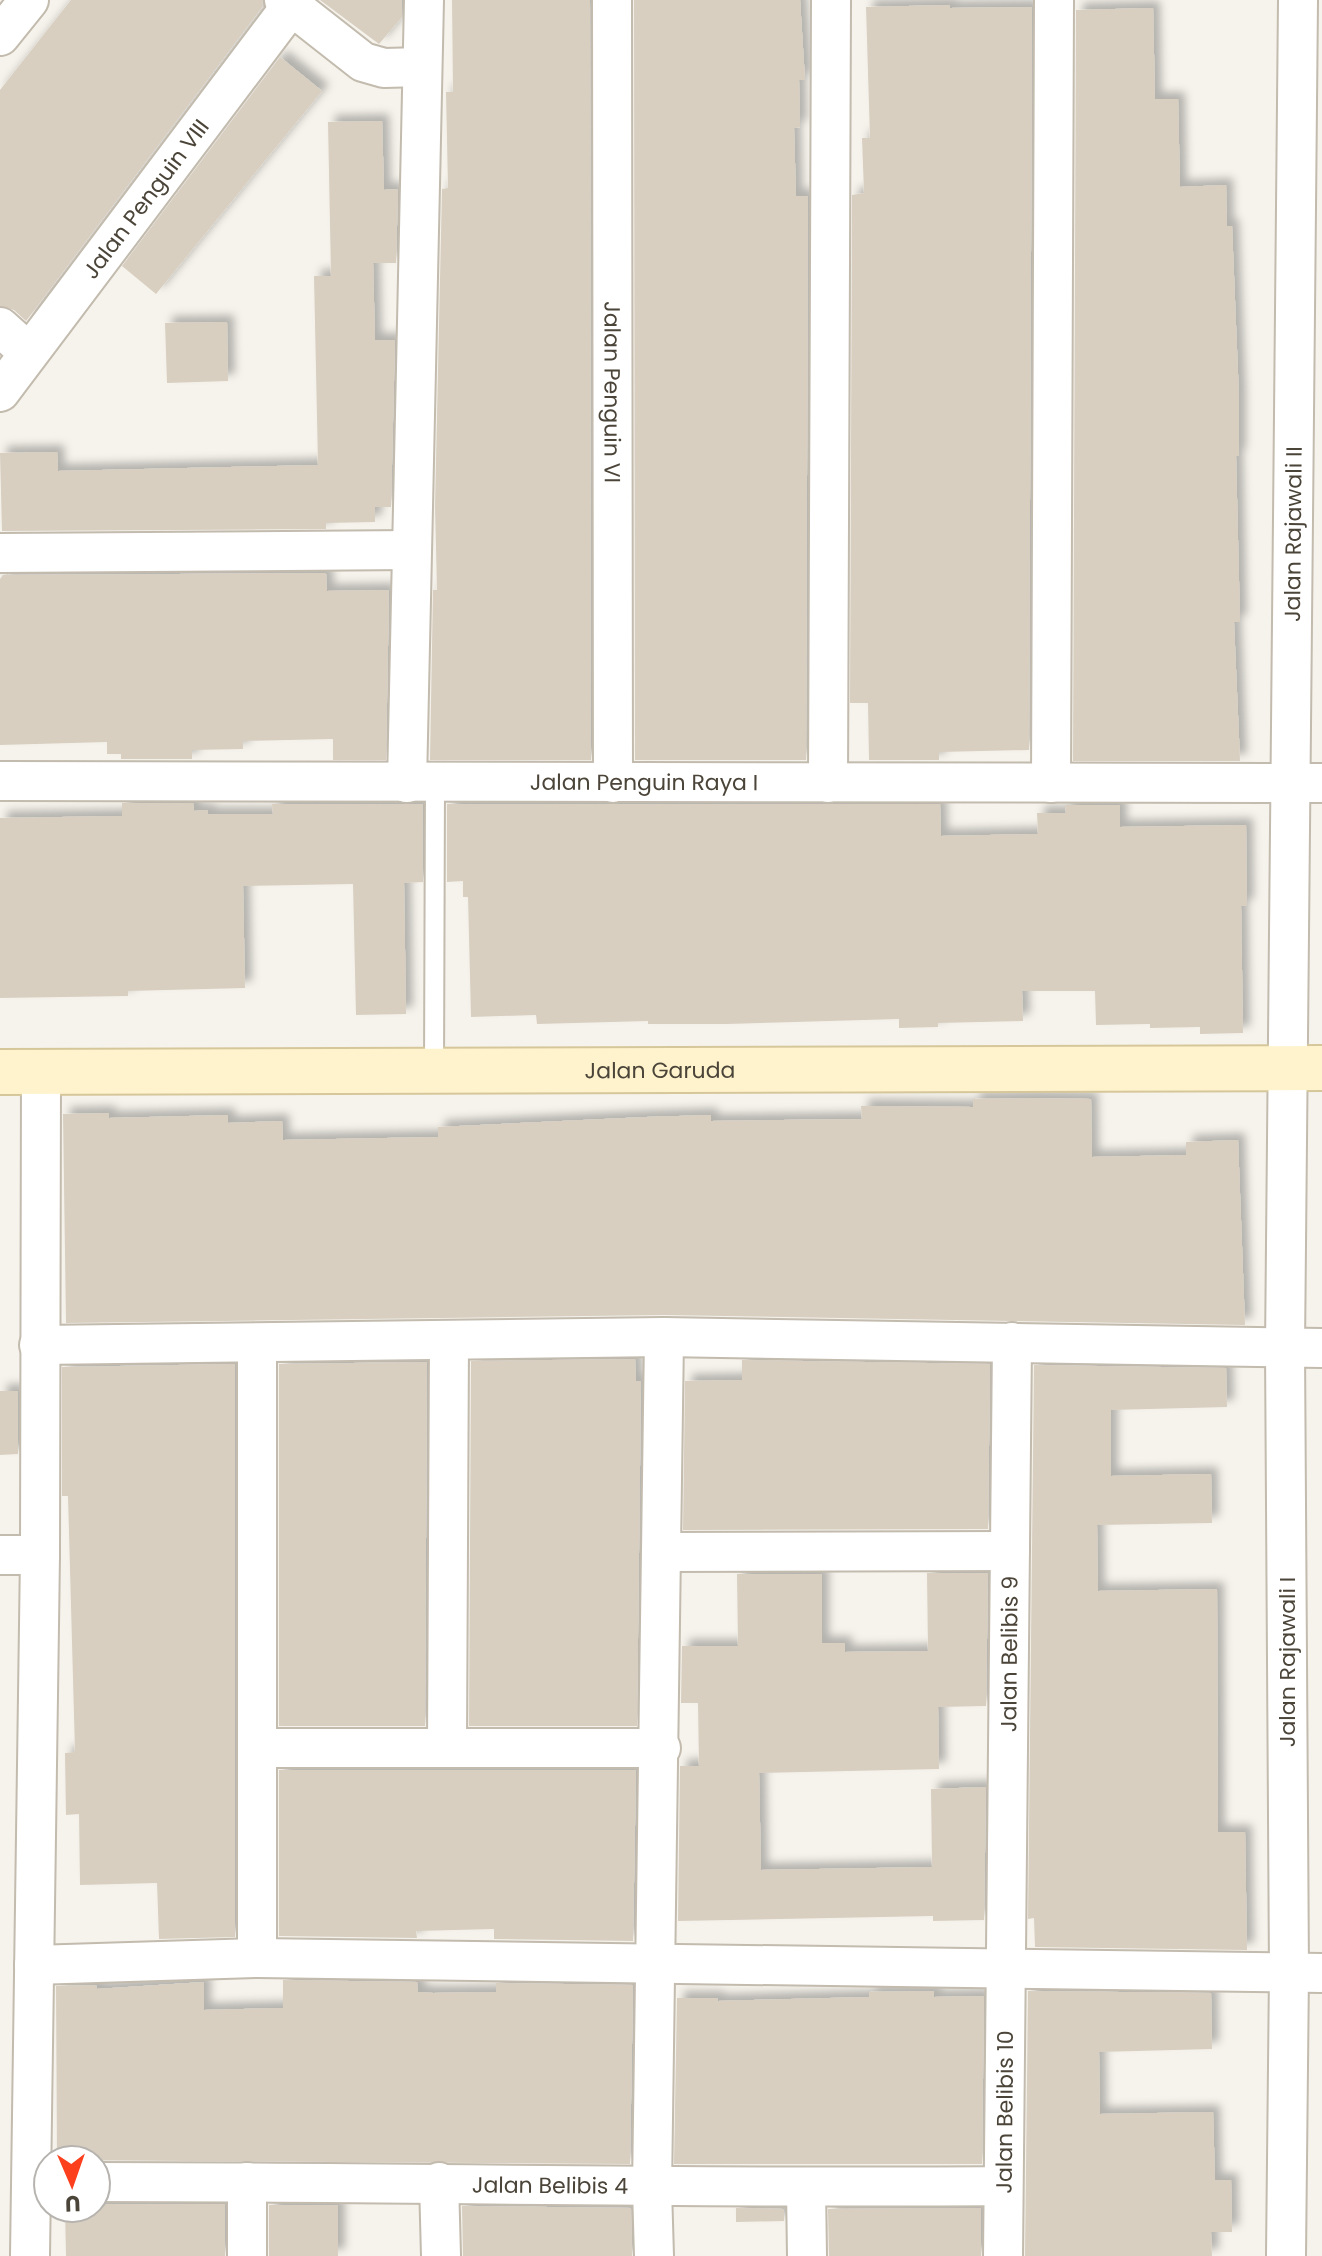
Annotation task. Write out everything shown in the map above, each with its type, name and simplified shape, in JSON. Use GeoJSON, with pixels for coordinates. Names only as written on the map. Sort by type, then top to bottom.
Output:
{"type":"FeatureCollection","features":[{"type":"Feature","properties":{"kind":"street"},"geometry":{"type":"LineString","coordinates":[[0,36],[29,0]]}},
{"type":"Feature","properties":{"kind":"street"},"geometry":{"type":"LineString","coordinates":[[421,783],[412,550],[424,0]]}},
{"type":"Feature","properties":{"kind":"street","name":"Jalan Penguin VI"},"geometry":{"type":"LineString","coordinates":[[612,0],[613,783]]}},
{"type":"Feature","properties":{"kind":"street"},"geometry":{"type":"LineString","coordinates":[[828,783],[831,0]]}},
{"type":"Feature","properties":{"kind":"street"},"geometry":{"type":"LineString","coordinates":[[1051,783],[1054,0]]}},
{"type":"Feature","properties":{"kind":"street","name":"Jalan Rajawali II"},"geometry":{"type":"LineString","coordinates":[[1298,0],[1306,783],[1305,1068]]}},
{"type":"Feature","properties":{"kind":"street"},"geometry":{"type":"LineString","coordinates":[[288,3],[363,62],[384,68],[422,67]]}},
{"type":"Feature","properties":{"kind":"street","name":"Jalan Penguin VIII"},"geometry":{"type":"LineString","coordinates":[[0,392],[288,3]]}},
{"type":"Feature","properties":{"kind":"street"},"geometry":{"type":"LineString","coordinates":[[0,327],[28,352]]}},
{"type":"Feature","properties":{"kind":"street"},"geometry":{"type":"LineString","coordinates":[[0,553],[412,550]]}},
{"type":"Feature","properties":{"kind":"street","name":"Jalan Penguin Raya I"},"geometry":{"type":"LineString","coordinates":[[0,781],[1306,783]]}},
{"type":"Feature","properties":{"kind":"street","name":"Jalan Garuda"},"geometry":{"type":"LineString","coordinates":[[20,1072],[1305,1068]]}},
{"type":"Feature","properties":{"kind":"street","name":"Jalan Rajawali I"},"geometry":{"type":"LineString","coordinates":[[1286,2256],[1306,1973],[1305,1068]]}},
{"type":"Feature","properties":{"kind":"street"},"geometry":{"type":"LineString","coordinates":[[20,1072],[39,1345],[40,1555],[34,1965],[38,2144]]}},
{"type":"Feature","properties":{"kind":"street"},"geometry":{"type":"LineString","coordinates":[[39,1345],[664,1337],[1304,1348]]}},
{"type":"Feature","properties":{"kind":"street"},"geometry":{"type":"LineString","coordinates":[[654,2256],[652,2189],[664,1552],[664,1337]]}},
{"type":"Feature","properties":{"kind":"street"},"geometry":{"type":"LineString","coordinates":[[447,1747],[449,1340]]}},
{"type":"Feature","properties":{"kind":"street","name":"Jalan Belibis 9"},"geometry":{"type":"LineString","coordinates":[[1004,1966],[1012,1342]]}},
{"type":"Feature","properties":{"kind":"street"},"geometry":{"type":"LineString","coordinates":[[257,1344],[257,1958]]}},
{"type":"Feature","properties":{"kind":"street"},"geometry":{"type":"LineString","coordinates":[[664,1552],[1010,1551]]}},
{"type":"Feature","properties":{"kind":"street"},"geometry":{"type":"LineString","coordinates":[[0,1555],[40,1555]]}},
{"type":"Feature","properties":{"kind":"street"},"geometry":{"type":"LineString","coordinates":[[259,1748],[661,1748]]}},
{"type":"Feature","properties":{"kind":"street"},"geometry":{"type":"LineString","coordinates":[[34,1965],[257,1958],[658,1961],[1306,1973]]}},
{"type":"Feature","properties":{"kind":"street","name":"Jalan Belibis 10"},"geometry":{"type":"LineString","coordinates":[[1003,2256],[1004,1966]]}},
{"type":"Feature","properties":{"kind":"street","name":"Jalan Belibis 4"},"geometry":{"type":"LineString","coordinates":[[112,2182],[439,2182],[652,2189],[1003,2186]]}},
{"type":"Feature","properties":{"kind":"street"},"geometry":{"type":"LineString","coordinates":[[247,2182],[247,2256]]}},
{"type":"Feature","properties":{"kind":"street"},"geometry":{"type":"LineString","coordinates":[[439,2182],[441,2256]]}},
{"type":"Feature","properties":{"kind":"street"},"geometry":{"type":"LineString","coordinates":[[806,2188],[807,2256]]}},
{"type":"Feature","properties":{"kind":"street"},"geometry":{"type":"LineString","coordinates":[[30,2256],[34,2224]]}},
{"type":"Feature","properties":{"kind":"lane"},"geometry":{"type":"LineString","coordinates":[[421,783],[434,1072]]}},
{"type":"Feature","properties":{"kind":"building"},"geometry":{"type":"Polygon","coordinates":[[[71,0],[262,0],[263,6],[26,321],[14,310],[0,306],[0,90],[71,0]]]}},
{"type":"Feature","properties":{"kind":"building"},"geometry":{"type":"Polygon","coordinates":[[[320,0],[402,0],[402,17],[379,44],[320,0]]]}},
{"type":"Feature","properties":{"kind":"building"},"geometry":{"type":"Polygon","coordinates":[[[452,0],[590,0],[591,760],[430,760],[433,590],[437,590],[435,506],[442,189],[448,188],[446,92],[453,92],[452,0]]]}},
{"type":"Feature","properties":{"kind":"building"},"geometry":{"type":"Polygon","coordinates":[[[634,0],[800,0],[805,80],[799,80],[800,127],[794,128],[796,196],[808,196],[806,760],[635,760],[634,0]]]}},
{"type":"Feature","properties":{"kind":"building"},"geometry":{"type":"Polygon","coordinates":[[[950,5],[950,8],[1032,7],[1029,750],[939,752],[939,760],[869,760],[868,703],[850,703],[852,195],[864,193],[862,138],[870,138],[866,7],[950,5]]]}},
{"type":"Feature","properties":{"kind":"building"},"geometry":{"type":"Polygon","coordinates":[[[1153,8],[1155,99],[1178,99],[1180,187],[1226,185],[1227,226],[1232,226],[1239,398],[1239,456],[1236,456],[1240,622],[1234,622],[1240,761],[1073,761],[1076,10],[1153,8]]]}},
{"type":"Feature","properties":{"kind":"building"},"geometry":{"type":"Polygon","coordinates":[[[280,57],[322,91],[156,294],[122,266],[280,57]]]}},
{"type":"Feature","properties":{"kind":"building"},"geometry":{"type":"Polygon","coordinates":[[[382,121],[384,190],[398,189],[396,263],[373,263],[375,340],[395,340],[391,507],[375,507],[375,522],[326,523],[326,529],[2,531],[0,453],[57,452],[58,471],[318,465],[314,276],[331,276],[328,122],[382,121]]]}},
{"type":"Feature","properties":{"kind":"building"},"geometry":{"type":"Polygon","coordinates":[[[227,322],[228,381],[167,383],[165,323],[227,322]]]}},
{"type":"Feature","properties":{"kind":"building"},"geometry":{"type":"Polygon","coordinates":[[[326,573],[327,591],[389,590],[386,760],[333,760],[333,739],[243,741],[243,749],[192,750],[192,759],[121,759],[121,754],[107,754],[107,742],[0,745],[0,579],[3,575],[326,573]]]}},
{"type":"Feature","properties":{"kind":"building"},"geometry":{"type":"Polygon","coordinates":[[[122,803],[193,803],[194,811],[208,810],[208,814],[273,814],[272,804],[423,804],[423,882],[404,883],[406,1014],[356,1015],[353,884],[243,886],[245,988],[128,991],[128,996],[0,998],[0,818],[122,816],[122,803]]]}},
{"type":"Feature","properties":{"kind":"building"},"geometry":{"type":"Polygon","coordinates":[[[447,804],[940,804],[941,836],[1038,834],[1037,813],[1066,813],[1065,805],[1120,805],[1120,827],[1246,825],[1247,906],[1241,906],[1243,1033],[1200,1034],[1200,1027],[1150,1028],[1150,1024],[1096,1025],[1095,991],[1022,991],[1023,1021],[938,1023],[938,1027],[899,1028],[899,1019],[726,1024],[648,1024],[648,1021],[537,1024],[536,1015],[471,1017],[468,897],[463,897],[463,881],[447,882],[447,804]]]}},
{"type":"Feature","properties":{"kind":"building"},"geometry":{"type":"Polygon","coordinates":[[[973,1099],[1091,1099],[1092,1157],[1186,1155],[1186,1142],[1238,1140],[1245,1325],[664,1315],[66,1323],[63,1114],[109,1113],[109,1118],[228,1115],[228,1123],[282,1121],[283,1140],[438,1137],[438,1127],[646,1117],[711,1115],[711,1121],[862,1119],[861,1106],[973,1107],[973,1099]]]}},
{"type":"Feature","properties":{"kind":"building"},"geometry":{"type":"Polygon","coordinates":[[[635,1359],[636,1381],[641,1381],[637,1726],[469,1726],[471,1361],[635,1359]]]}},
{"type":"Feature","properties":{"kind":"building"},"geometry":{"type":"Polygon","coordinates":[[[742,1360],[990,1364],[988,1529],[683,1530],[685,1381],[742,1380],[742,1360]]]}},
{"type":"Feature","properties":{"kind":"building"},"geometry":{"type":"Polygon","coordinates":[[[427,1362],[425,1726],[279,1726],[279,1364],[427,1362]]]}},
{"type":"Feature","properties":{"kind":"building"},"geometry":{"type":"Polygon","coordinates":[[[235,1364],[235,1937],[159,1939],[157,1883],[80,1885],[79,1814],[66,1815],[65,1753],[75,1752],[68,1496],[62,1496],[62,1367],[235,1364]]]}},
{"type":"Feature","properties":{"kind":"building"},"geometry":{"type":"Polygon","coordinates":[[[1034,1365],[1226,1368],[1227,1407],[1111,1410],[1111,1476],[1211,1474],[1212,1523],[1097,1525],[1098,1591],[1217,1589],[1218,1832],[1245,1832],[1247,1950],[1035,1947],[1034,1918],[1028,1919],[1034,1365]]]}},
{"type":"Feature","properties":{"kind":"building"},"geometry":{"type":"Polygon","coordinates":[[[0,1391],[18,1391],[18,1454],[0,1455],[0,1391]]]}},
{"type":"Feature","properties":{"kind":"building"},"geometry":{"type":"Polygon","coordinates":[[[927,1573],[988,1573],[986,1706],[938,1707],[939,1769],[759,1773],[761,1870],[932,1867],[931,1789],[986,1787],[984,1920],[933,1921],[933,1916],[678,1921],[680,1766],[699,1766],[698,1703],[681,1703],[682,1646],[738,1646],[737,1574],[822,1574],[822,1643],[845,1643],[845,1652],[928,1651],[927,1573]]]}},
{"type":"Feature","properties":{"kind":"building"},"geometry":{"type":"Polygon","coordinates":[[[279,1770],[636,1770],[633,1941],[494,1939],[494,1929],[416,1931],[417,1938],[279,1936],[279,1770]]]}},
{"type":"Feature","properties":{"kind":"building"},"geometry":{"type":"Polygon","coordinates":[[[283,1980],[417,1982],[418,1992],[433,1993],[496,1992],[496,1983],[633,1985],[630,2164],[112,2160],[112,2144],[57,2144],[56,1986],[96,1985],[97,1989],[204,1982],[204,2010],[283,2008],[283,1980]]]}},
{"type":"Feature","properties":{"kind":"building"},"geometry":{"type":"Polygon","coordinates":[[[934,1991],[934,1997],[984,1996],[982,2164],[674,2164],[677,1998],[717,1998],[718,2001],[869,1997],[869,1992],[934,1991]]]}},
{"type":"Feature","properties":{"kind":"building"},"geometry":{"type":"Polygon","coordinates":[[[1028,1991],[1211,1993],[1212,2049],[1099,2052],[1100,2114],[1213,2112],[1215,2180],[1231,2180],[1232,2232],[1211,2232],[1212,2256],[1025,2256],[1028,1991]]]}},
{"type":"Feature","properties":{"kind":"building"},"geometry":{"type":"Polygon","coordinates":[[[112,2204],[225,2204],[225,2256],[66,2256],[65,2224],[112,2224],[112,2204]]]}},
{"type":"Feature","properties":{"kind":"building"},"geometry":{"type":"Polygon","coordinates":[[[269,2205],[338,2205],[338,2256],[269,2256],[269,2205]]]}},
{"type":"Feature","properties":{"kind":"building"},"geometry":{"type":"Polygon","coordinates":[[[462,2206],[631,2208],[632,2256],[463,2256],[462,2206]]]}},
{"type":"Feature","properties":{"kind":"building"},"geometry":{"type":"Polygon","coordinates":[[[736,2208],[784,2209],[784,2221],[736,2222],[736,2208]]]}},
{"type":"Feature","properties":{"kind":"building"},"geometry":{"type":"Polygon","coordinates":[[[981,2208],[981,2256],[829,2256],[828,2209],[981,2208]]]}}]}
